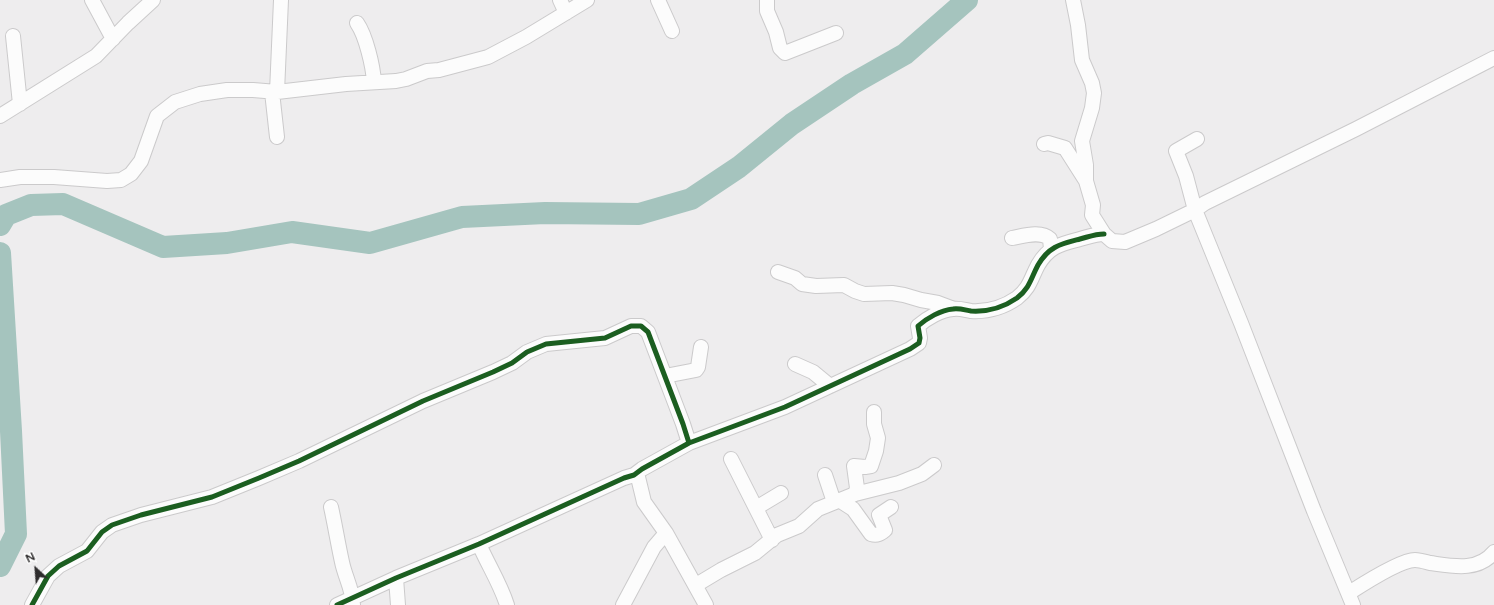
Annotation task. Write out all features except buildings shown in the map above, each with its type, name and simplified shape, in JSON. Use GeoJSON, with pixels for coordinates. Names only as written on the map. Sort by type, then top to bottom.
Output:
{"type":"FeatureCollection","features":[{"type":"Feature","properties":{"kind":"street"},"geometry":{"type":"LineString","coordinates":[[92,0],[113,39]]}},
{"type":"Feature","properties":{"kind":"street"},"geometry":{"type":"LineString","coordinates":[[0,116],[96,56],[153,0]]}},
{"type":"Feature","properties":{"kind":"street"},"geometry":{"type":"LineString","coordinates":[[277,137],[274,92],[281,0]]}},
{"type":"Feature","properties":{"kind":"street"},"geometry":{"type":"LineString","coordinates":[[560,0],[566,13]]}},
{"type":"Feature","properties":{"kind":"street"},"geometry":{"type":"LineString","coordinates":[[0,180],[20,177],[107,181],[121,180],[131,174],[141,161],[157,116],[175,102],[200,94],[228,90],[274,92],[346,84],[396,82],[427,71],[439,70],[488,57],[587,0]]}},
{"type":"Feature","properties":{"kind":"street"},"geometry":{"type":"LineString","coordinates":[[658,0],[672,31]]}},
{"type":"Feature","properties":{"kind":"street"},"geometry":{"type":"LineString","coordinates":[[767,0],[767,11],[776,32],[780,48],[785,53],[836,33]]}},
{"type":"Feature","properties":{"kind":"street"},"geometry":{"type":"LineString","coordinates":[[1073,0],[1078,25],[1082,60],[1092,83],[1094,94],[1092,108],[1082,141],[1086,165],[1086,181]]}},
{"type":"Feature","properties":{"kind":"street"},"geometry":{"type":"LineString","coordinates":[[357,22],[362,29],[374,74],[374,82]]}},
{"type":"Feature","properties":{"kind":"street"},"geometry":{"type":"LineString","coordinates":[[13,36],[20,104]]}},
{"type":"Feature","properties":{"kind":"street"},"geometry":{"type":"LineString","coordinates":[[1044,144],[1065,148],[1086,181],[1093,205],[1092,216],[1104,234],[1112,241],[1125,242],[1195,210],[1205,203],[1356,129],[1494,58]]}},
{"type":"Feature","properties":{"kind":"street"},"geometry":{"type":"LineString","coordinates":[[1197,139],[1176,151],[1186,176],[1195,210],[1238,315],[1314,511],[1351,599],[1378,575],[1415,560],[1454,567],[1464,566],[1479,564],[1490,557],[1494,552]]}},
{"type":"Feature","properties":{"kind":"street"},"geometry":{"type":"LineString","coordinates":[[1012,238],[1040,234],[1046,235],[1050,239],[1051,249]]}},
{"type":"Feature","properties":{"kind":"street"},"geometry":{"type":"LineString","coordinates":[[337,605],[353,601],[396,578],[479,544],[624,478],[634,475],[662,457],[689,443],[785,407],[910,349],[919,343],[920,338],[918,326],[925,320],[946,310],[987,311],[1017,298],[1031,283],[1038,266],[1051,249],[1067,241],[1096,234],[1104,234]]}},
{"type":"Feature","properties":{"kind":"street"},"geometry":{"type":"LineString","coordinates":[[778,272],[795,278],[802,284],[816,286],[844,285],[864,294],[892,293],[904,295],[938,303],[954,309]]}},
{"type":"Feature","properties":{"kind":"street"},"geometry":{"type":"LineString","coordinates":[[32,605],[48,576],[59,566],[87,551],[102,532],[112,525],[141,515],[212,497],[259,478],[299,461],[423,401],[493,372],[512,362],[526,352],[546,344],[605,338],[631,326],[641,326],[648,332],[689,443]]}},
{"type":"Feature","properties":{"kind":"street"},"geometry":{"type":"LineString","coordinates":[[665,376],[696,370],[701,347]]}},
{"type":"Feature","properties":{"kind":"street"},"geometry":{"type":"LineString","coordinates":[[795,364],[813,372],[830,386]]}},
{"type":"Feature","properties":{"kind":"street"},"geometry":{"type":"LineString","coordinates":[[855,494],[857,488],[854,466],[871,466],[876,451],[878,438],[874,424],[874,412]]}},
{"type":"Feature","properties":{"kind":"street"},"geometry":{"type":"LineString","coordinates":[[731,459],[772,540]]}},
{"type":"Feature","properties":{"kind":"street"},"geometry":{"type":"LineString","coordinates":[[696,585],[721,570],[755,553],[777,535],[799,526],[814,512],[855,494],[899,483],[922,474],[934,465]]}},
{"type":"Feature","properties":{"kind":"street"},"geometry":{"type":"LineString","coordinates":[[637,473],[644,502],[666,533],[706,605]]}},
{"type":"Feature","properties":{"kind":"street"},"geometry":{"type":"LineString","coordinates":[[824,475],[837,501],[853,509],[871,534],[878,535],[885,530],[879,515],[891,507]]}},
{"type":"Feature","properties":{"kind":"street"},"geometry":{"type":"LineString","coordinates":[[756,508],[781,493]]}},
{"type":"Feature","properties":{"kind":"street"},"geometry":{"type":"LineString","coordinates":[[331,507],[339,540],[342,564],[353,601]]}},
{"type":"Feature","properties":{"kind":"street"},"geometry":{"type":"LineString","coordinates":[[622,605],[654,547],[666,533]]}},
{"type":"Feature","properties":{"kind":"street"},"geometry":{"type":"LineString","coordinates":[[479,544],[487,563],[496,576],[507,605]]}},
{"type":"Feature","properties":{"kind":"street"},"geometry":{"type":"LineString","coordinates":[[396,578],[398,605]]}},
{"type":"Feature","properties":{"kind":"waterway"},"geometry":{"type":"LineString","coordinates":[[0,225],[6,215],[31,205],[63,204],[163,247],[227,243],[292,232],[370,243],[462,217],[545,213],[639,214],[691,199],[739,167],[792,124],[852,84],[905,54],[967,0]]}},
{"type":"Feature","properties":{"kind":"waterway"},"geometry":{"type":"LineString","coordinates":[[0,253],[16,534],[0,566]]}},
{"type":"Feature","properties":{"kind":"cycle path"},"geometry":{"type":"LineString","coordinates":[[337,605],[396,578],[479,544],[624,478],[634,475],[689,443],[785,407],[910,349],[919,343],[920,338],[918,326],[930,317],[948,310],[960,309],[983,311],[1007,304],[1017,298],[1025,290],[1030,283],[1038,265],[1051,250],[1067,242],[1104,234]]}},
{"type":"Feature","properties":{"kind":"cycle path"},"geometry":{"type":"LineString","coordinates":[[32,605],[48,576],[59,566],[87,551],[102,532],[112,525],[141,515],[212,497],[259,478],[299,461],[423,401],[493,372],[512,363],[527,352],[546,344],[605,338],[631,326],[641,326],[648,332],[689,443]]}}]}
